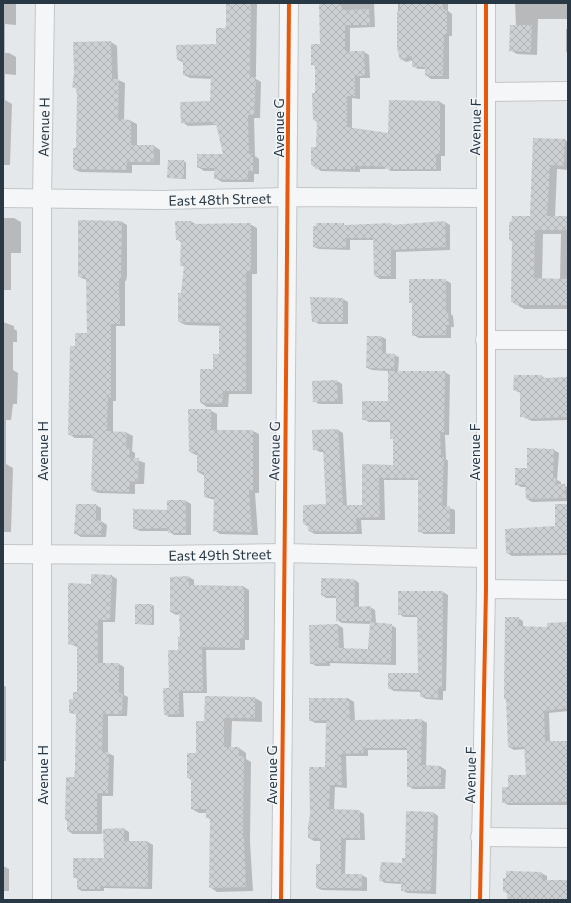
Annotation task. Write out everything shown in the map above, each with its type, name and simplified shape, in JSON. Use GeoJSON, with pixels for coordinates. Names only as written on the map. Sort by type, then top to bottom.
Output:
{"type":"FeatureCollection","features":[{"type":"Feature","properties":{"kind":"street","name":"Avenue H"},"geometry":{"type":"LineString","coordinates":[[42,900],[42,198],[45,3]]}},
{"type":"Feature","properties":{"kind":"street","name":"Avenue G"},"geometry":{"type":"LineString","coordinates":[[281,900],[289,197],[289,3]]}},
{"type":"Feature","properties":{"kind":"street","name":"Avenue F"},"geometry":{"type":"LineString","coordinates":[[480,900],[480,837],[486,589],[486,3]]}},
{"type":"Feature","properties":{"kind":"street"},"geometry":{"type":"LineString","coordinates":[[486,92],[568,92]]}},
{"type":"Feature","properties":{"kind":"street","name":"East 48th Street"},"geometry":{"type":"LineString","coordinates":[[3,198],[162,200],[289,197],[485,198]]}},
{"type":"Feature","properties":{"kind":"street"},"geometry":{"type":"LineString","coordinates":[[485,340],[568,340]]}},
{"type":"Feature","properties":{"kind":"street","name":"East 49th Street"},"geometry":{"type":"LineString","coordinates":[[3,554],[160,556],[284,553],[485,558]]}},
{"type":"Feature","properties":{"kind":"street"},"geometry":{"type":"LineString","coordinates":[[486,589],[568,590]]}},
{"type":"Feature","properties":{"kind":"street"},"geometry":{"type":"LineString","coordinates":[[480,837],[568,838]]}},
{"type":"Feature","properties":{"kind":"building"},"geometry":{"type":"Polygon","coordinates":[[[226,3],[251,3],[250,77],[256,77],[254,115],[248,115],[249,154],[253,154],[253,171],[248,171],[248,179],[239,180],[214,179],[214,168],[197,168],[197,154],[223,154],[216,124],[213,124],[213,122],[181,123],[180,102],[210,101],[211,76],[183,75],[183,60],[177,60],[176,45],[216,44],[216,28],[225,28],[226,26],[226,3]]]}},
{"type":"Feature","properties":{"kind":"building"},"geometry":{"type":"Polygon","coordinates":[[[319,3],[341,3],[342,10],[369,9],[370,25],[345,25],[345,51],[364,51],[365,76],[355,76],[355,96],[347,96],[347,127],[388,133],[389,100],[440,101],[440,154],[436,154],[436,169],[385,169],[385,167],[355,166],[355,169],[315,169],[315,165],[311,165],[311,147],[316,147],[317,120],[313,120],[312,93],[315,93],[315,65],[311,65],[311,44],[320,44],[319,3]]]}},
{"type":"Feature","properties":{"kind":"building"},"geometry":{"type":"Polygon","coordinates":[[[400,3],[443,3],[443,9],[447,10],[447,34],[444,34],[443,76],[425,76],[425,67],[412,67],[412,56],[400,60],[397,48],[397,11],[400,11],[400,3]]]}},
{"type":"Feature","properties":{"kind":"building"},"geometry":{"type":"Polygon","coordinates":[[[510,25],[532,25],[531,52],[509,51],[510,25]]]}},
{"type":"Feature","properties":{"kind":"building"},"geometry":{"type":"Polygon","coordinates":[[[111,41],[112,79],[119,79],[118,119],[131,120],[131,145],[154,145],[154,162],[127,162],[126,170],[73,169],[73,148],[76,148],[77,95],[76,88],[72,87],[74,74],[73,42],[111,41]]]}},
{"type":"Feature","properties":{"kind":"building"},"geometry":{"type":"Polygon","coordinates":[[[533,138],[565,139],[564,166],[550,165],[547,216],[568,216],[568,230],[535,230],[534,278],[568,279],[568,305],[515,305],[515,302],[511,302],[512,240],[509,240],[509,222],[511,222],[512,216],[530,216],[533,138]]]}},
{"type":"Feature","properties":{"kind":"building"},"geometry":{"type":"Polygon","coordinates":[[[168,160],[184,160],[184,178],[167,178],[168,160]]]}},
{"type":"Feature","properties":{"kind":"building"},"geometry":{"type":"Polygon","coordinates":[[[78,220],[122,221],[121,278],[119,278],[120,324],[111,324],[111,398],[108,398],[107,431],[127,432],[126,448],[130,448],[129,458],[139,458],[138,482],[130,481],[129,492],[91,490],[93,435],[68,435],[70,346],[75,346],[75,333],[87,333],[86,277],[78,277],[78,220]]]}},
{"type":"Feature","properties":{"kind":"building"},"geometry":{"type":"Polygon","coordinates":[[[175,221],[192,221],[192,224],[251,223],[251,271],[246,271],[246,391],[223,391],[222,404],[200,403],[200,369],[213,369],[213,354],[219,354],[219,323],[178,322],[178,293],[181,293],[184,266],[180,266],[181,240],[176,240],[175,221]]]}},
{"type":"Feature","properties":{"kind":"building"},"geometry":{"type":"Polygon","coordinates":[[[445,221],[446,247],[391,250],[391,276],[374,276],[373,238],[346,238],[346,248],[313,247],[313,226],[316,226],[316,223],[344,223],[344,225],[391,223],[391,225],[445,221]]]}},
{"type":"Feature","properties":{"kind":"building"},"geometry":{"type":"Polygon","coordinates":[[[409,279],[446,279],[446,312],[448,312],[449,325],[446,325],[446,335],[412,336],[412,303],[409,303],[409,279]]]}},
{"type":"Feature","properties":{"kind":"building"},"geometry":{"type":"Polygon","coordinates":[[[310,297],[343,298],[343,322],[312,322],[310,297]]]}},
{"type":"Feature","properties":{"kind":"building"},"geometry":{"type":"Polygon","coordinates":[[[367,336],[382,336],[382,353],[395,354],[394,369],[366,368],[367,336]]]}},
{"type":"Feature","properties":{"kind":"building"},"geometry":{"type":"Polygon","coordinates":[[[388,371],[445,371],[444,432],[440,432],[441,457],[444,457],[442,506],[450,506],[450,532],[418,532],[418,478],[379,478],[380,517],[356,518],[357,532],[308,531],[308,524],[303,524],[303,505],[326,504],[323,449],[313,450],[312,430],[338,429],[343,505],[362,505],[362,464],[393,465],[393,439],[390,439],[390,420],[362,420],[362,401],[388,401],[388,371]]]}},
{"type":"Feature","properties":{"kind":"building"},"geometry":{"type":"Polygon","coordinates":[[[514,375],[542,375],[542,378],[568,377],[568,417],[526,419],[526,417],[520,417],[520,391],[513,390],[514,375]]]}},
{"type":"Feature","properties":{"kind":"building"},"geometry":{"type":"Polygon","coordinates":[[[337,380],[338,401],[313,402],[312,381],[337,380]]]}},
{"type":"Feature","properties":{"kind":"building"},"geometry":{"type":"Polygon","coordinates":[[[188,409],[211,409],[211,430],[253,430],[253,490],[249,490],[252,532],[213,531],[214,497],[204,497],[204,472],[197,472],[197,452],[189,452],[188,409]]]}},
{"type":"Feature","properties":{"kind":"building"},"geometry":{"type":"Polygon","coordinates":[[[527,448],[554,449],[553,478],[556,478],[556,484],[565,484],[566,498],[526,499],[525,484],[515,485],[515,468],[527,468],[527,448]]]}},
{"type":"Feature","properties":{"kind":"building"},"geometry":{"type":"Polygon","coordinates":[[[167,500],[186,500],[186,533],[168,533],[168,528],[133,529],[133,509],[167,510],[167,500]]]}},
{"type":"Feature","properties":{"kind":"building"},"geometry":{"type":"Polygon","coordinates":[[[76,504],[96,504],[96,520],[102,521],[101,535],[74,534],[76,504]]]}},
{"type":"Feature","properties":{"kind":"building"},"geometry":{"type":"Polygon","coordinates":[[[555,504],[568,504],[568,553],[506,553],[505,529],[555,526],[555,504]]]}},
{"type":"Feature","properties":{"kind":"building"},"geometry":{"type":"Polygon","coordinates":[[[91,574],[112,575],[110,620],[98,620],[98,663],[119,663],[119,693],[123,693],[122,714],[103,714],[102,752],[109,752],[108,793],[97,793],[97,831],[67,831],[67,820],[65,820],[66,777],[74,777],[76,714],[69,713],[69,699],[73,699],[73,692],[77,692],[77,645],[68,644],[68,583],[91,584],[91,574]]]}},
{"type":"Feature","properties":{"kind":"building"},"geometry":{"type":"Polygon","coordinates":[[[189,576],[189,585],[244,586],[244,638],[240,638],[240,648],[202,647],[203,691],[179,691],[179,714],[164,715],[163,688],[169,688],[168,650],[178,650],[178,637],[180,637],[179,612],[170,612],[170,577],[189,576]]]}},
{"type":"Feature","properties":{"kind":"building"},"geometry":{"type":"Polygon","coordinates":[[[321,578],[355,579],[354,607],[371,606],[372,621],[336,621],[336,596],[321,596],[321,578]]]}},
{"type":"Feature","properties":{"kind":"building"},"geometry":{"type":"Polygon","coordinates":[[[398,591],[443,591],[442,689],[438,689],[438,698],[420,697],[420,690],[388,689],[388,673],[418,673],[417,615],[398,615],[398,591]]]}},
{"type":"Feature","properties":{"kind":"building"},"geometry":{"type":"Polygon","coordinates":[[[135,604],[152,604],[152,624],[135,624],[135,604]]]}},
{"type":"Feature","properties":{"kind":"building"},"geometry":{"type":"Polygon","coordinates":[[[505,617],[519,617],[518,626],[547,627],[547,623],[568,622],[568,708],[544,711],[545,741],[568,741],[568,802],[502,803],[502,787],[508,787],[508,775],[526,775],[524,747],[508,747],[506,699],[504,699],[505,617]]]}},
{"type":"Feature","properties":{"kind":"building"},"geometry":{"type":"Polygon","coordinates":[[[370,622],[392,624],[391,663],[326,661],[326,663],[310,664],[309,625],[338,624],[339,648],[368,649],[370,622]]]}},
{"type":"Feature","properties":{"kind":"building"},"geometry":{"type":"Polygon","coordinates":[[[205,696],[255,697],[255,718],[224,718],[224,747],[239,747],[239,756],[244,756],[243,838],[246,887],[209,888],[210,818],[206,818],[206,809],[191,809],[191,778],[187,778],[187,753],[196,753],[196,721],[204,721],[205,696]]]}},
{"type":"Feature","properties":{"kind":"building"},"geometry":{"type":"Polygon","coordinates":[[[309,698],[349,698],[350,720],[422,719],[421,765],[441,766],[441,786],[407,787],[407,748],[364,748],[363,753],[341,754],[342,785],[330,785],[329,809],[360,810],[360,838],[341,838],[341,874],[362,874],[362,888],[316,888],[316,864],[320,864],[320,838],[308,838],[310,813],[309,767],[325,767],[326,720],[309,721],[309,698]]]}},
{"type":"Feature","properties":{"kind":"building"},"geometry":{"type":"Polygon","coordinates":[[[406,811],[434,812],[431,891],[401,891],[401,882],[379,881],[381,862],[402,863],[402,858],[405,858],[406,811]]]}},
{"type":"Feature","properties":{"kind":"building"},"geometry":{"type":"Polygon","coordinates":[[[124,828],[124,841],[148,841],[148,887],[100,886],[100,889],[77,889],[77,878],[73,878],[73,858],[104,858],[103,829],[124,828]]]}},
{"type":"Feature","properties":{"kind":"building"},"geometry":{"type":"Polygon","coordinates":[[[506,871],[542,872],[542,880],[568,880],[568,900],[507,900],[507,892],[503,892],[503,878],[506,878],[506,871]]]}},
{"type":"Feature","properties":{"kind":"cycle path"},"geometry":{"type":"LineString","coordinates":[[281,900],[289,3]]}},
{"type":"Feature","properties":{"kind":"cycle path"},"geometry":{"type":"LineString","coordinates":[[480,900],[486,589],[486,3]]}}]}
